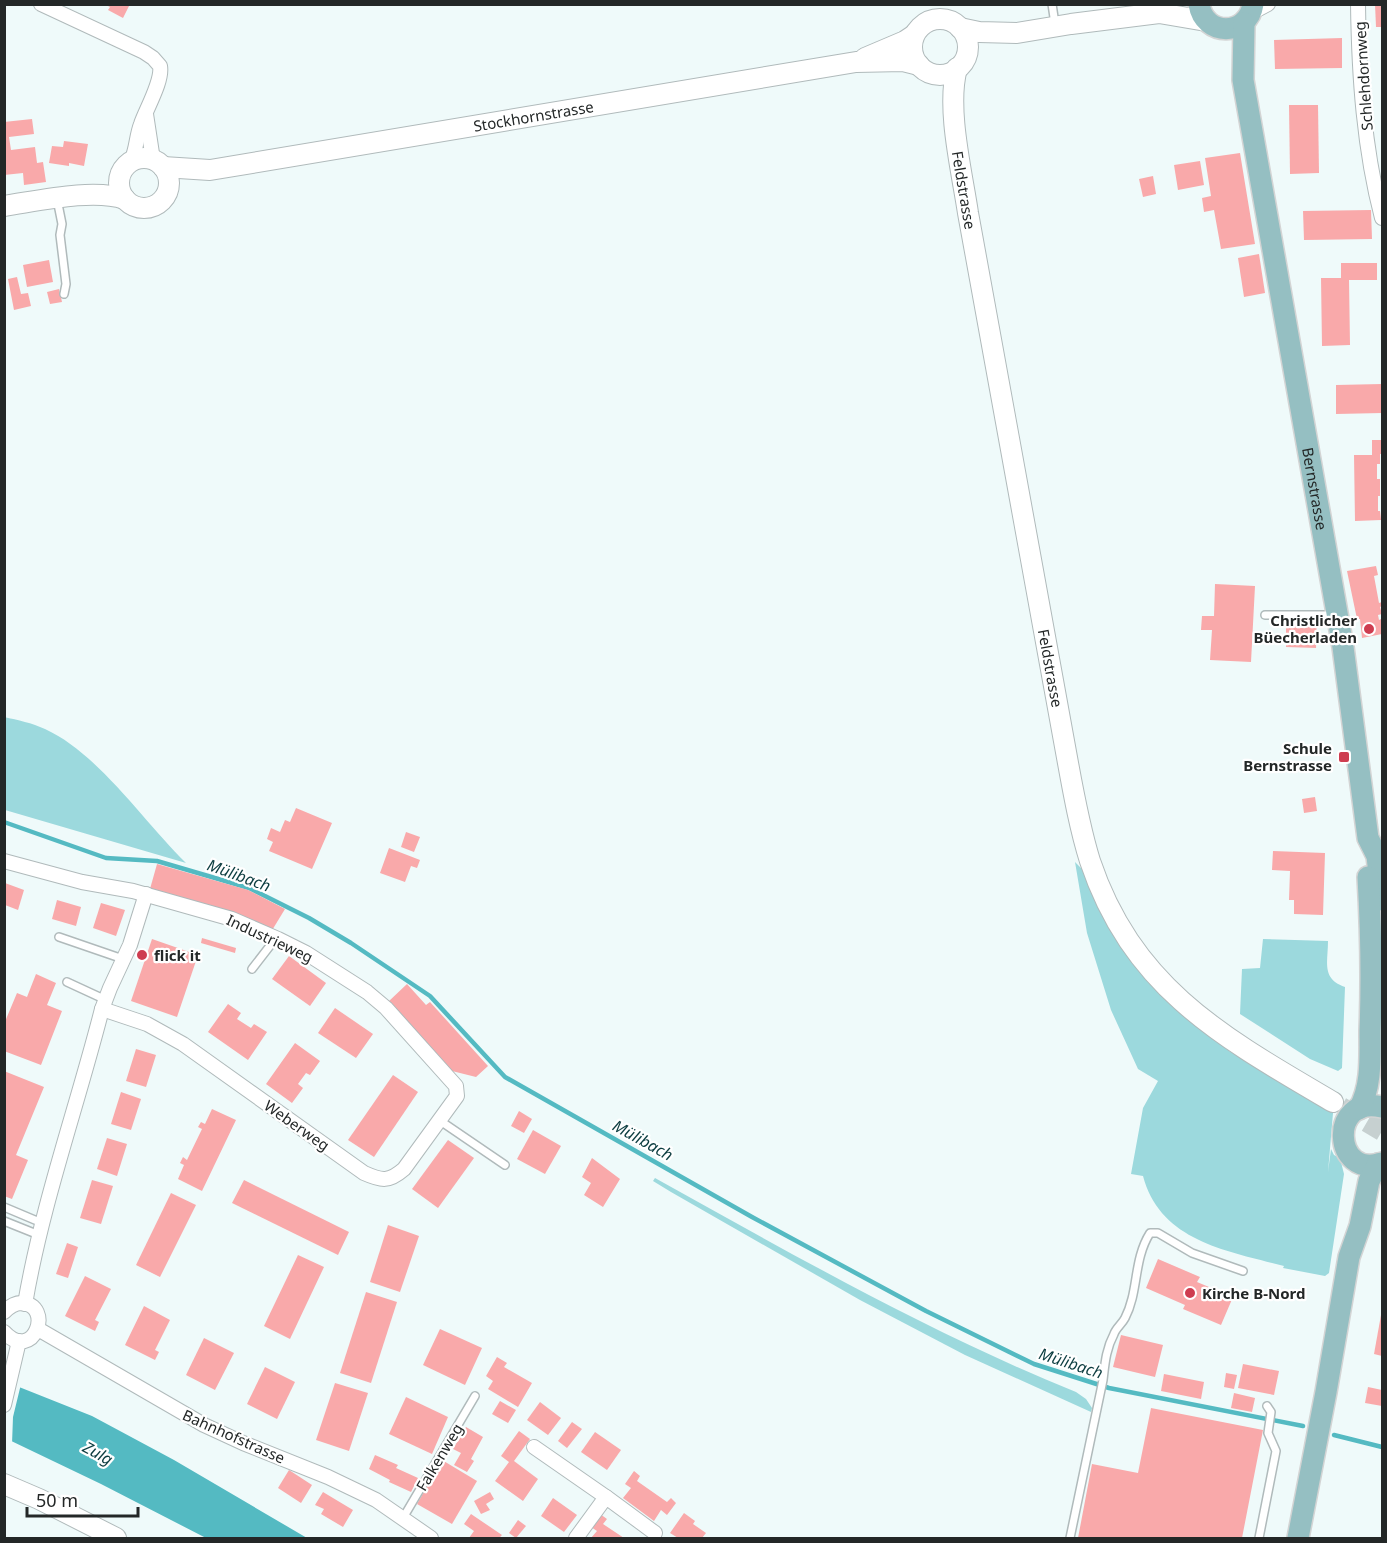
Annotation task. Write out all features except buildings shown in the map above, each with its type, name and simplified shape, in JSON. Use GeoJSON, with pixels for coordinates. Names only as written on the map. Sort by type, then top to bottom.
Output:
{"type":"FeatureCollection","features":[{"type":"Feature","properties":{"kind":"main road"},"geometry":{"type":"LineString","coordinates":[[1159,13],[1177,4]]}},
{"type":"Feature","properties":{"kind":"main road"},"geometry":{"type":"LineString","coordinates":[[1017,33],[961,62],[944,74],[924,69],[912,50],[914,35],[920,26],[936,19],[945,19],[960,28],[979,32],[1017,33],[1159,13],[1207,18],[1230,30],[1254,11]]}},
{"type":"Feature","properties":{"kind":"main road","name":"Bernstrasse"},"geometry":{"type":"LineString","coordinates":[[1243,80],[1254,11]]}},
{"type":"Feature","properties":{"kind":"main road","name":"Bernstrasse"},"geometry":{"type":"LineString","coordinates":[[1207,18],[1222,37],[1243,80],[1375,837],[1382,898]]}},
{"type":"Feature","properties":{"kind":"main road"},"geometry":{"type":"LineString","coordinates":[[960,28],[967,41],[961,62]]}},
{"type":"Feature","properties":{"kind":"main road","name":"Stockhornstrasse"},"geometry":{"type":"LineString","coordinates":[[856,62],[914,35]]}},
{"type":"Feature","properties":{"kind":"main road","name":"Stockhornstrasse"},"geometry":{"type":"LineString","coordinates":[[167,191],[210,170],[856,62],[903,61],[924,69]]}},
{"type":"Feature","properties":{"kind":"main road","name":"Feldstrasse"},"geometry":{"type":"LineString","coordinates":[[961,62],[954,82],[955,128],[968,213],[1068,763],[1084,837],[1098,881],[1131,943],[1145,963],[1177,998],[1217,1030],[1333,1102]]}},
{"type":"Feature","properties":{"kind":"main road","name":"Feldstrasse"},"geometry":{"type":"LineString","coordinates":[[924,69],[940,92],[955,128]]}},
{"type":"Feature","properties":{"kind":"main road"},"geometry":{"type":"LineString","coordinates":[[65,197],[143,158],[158,163],[168,181],[167,191],[160,201],[146,207],[131,204],[125,199],[121,192],[125,168]]}},
{"type":"Feature","properties":{"kind":"main road","name":"Stockhornstrasse"},"geometry":{"type":"LineString","coordinates":[[158,163],[210,170]]}},
{"type":"Feature","properties":{"kind":"main road"},"geometry":{"type":"LineString","coordinates":[[4,206],[65,197],[110,195],[125,199]]}},
{"type":"Feature","properties":{"kind":"main road"},"geometry":{"type":"LineString","coordinates":[[1349,1257],[1347,1224],[1355,1175],[1353,1158],[1344,1143],[1343,1131],[1347,1119],[1359,1109],[1364,1100],[1368,1086],[1375,837]]}},
{"type":"Feature","properties":{"kind":"main road"},"geometry":{"type":"LineString","coordinates":[[1359,1109],[1372,1105],[1383,1107]]}},
{"type":"Feature","properties":{"kind":"main road"},"geometry":{"type":"LineString","coordinates":[[1353,1158],[1364,1164],[1380,1163]]}},
{"type":"Feature","properties":{"kind":"main road"},"geometry":{"type":"LineString","coordinates":[[1298,1539],[1349,1257],[1360,1226],[1369,1180],[1380,1163]]}},
{"type":"Feature","properties":{"kind":"main road"},"geometry":{"type":"LineString","coordinates":[[4,1484],[39,1498],[116,1539]]}},
{"type":"Feature","properties":{"kind":"street"},"geometry":{"type":"LineString","coordinates":[[41,4],[144,52],[158,62],[161,70],[160,76],[140,127],[136,152],[125,168]]}},
{"type":"Feature","properties":{"kind":"street","name":"Schlehdornweg"},"geometry":{"type":"LineString","coordinates":[[1358,4],[1362,100],[1373,183],[1383,218]]}},
{"type":"Feature","properties":{"kind":"street"},"geometry":{"type":"LineString","coordinates":[[146,112],[158,163]]}},
{"type":"Feature","properties":{"kind":"street","name":"Industrieweg"},"geometry":{"type":"LineString","coordinates":[[4,861],[82,882],[146,894],[232,919],[276,938],[306,953],[368,992],[386,1008],[456,1086]]}},
{"type":"Feature","properties":{"kind":"street"},"geometry":{"type":"LineString","coordinates":[[25,1304],[28,1278],[40,1229],[104,1005],[137,924],[146,894]]}},
{"type":"Feature","properties":{"kind":"street","name":"Weberweg"},"geometry":{"type":"LineString","coordinates":[[104,1005],[147,1024],[183,1044],[364,1173],[376,1178],[396,1177],[404,1169],[457,1096],[456,1086]]}},
{"type":"Feature","properties":{"kind":"street"},"geometry":{"type":"LineString","coordinates":[[4,1312],[12,1305],[25,1304],[32,1307],[39,1321],[38,1329],[31,1338],[19,1341],[10,1338],[4,1332]]}},
{"type":"Feature","properties":{"kind":"street","name":"Bahnhofstrasse"},"geometry":{"type":"LineString","coordinates":[[38,1329],[204,1425],[351,1487],[403,1518],[432,1539]]}},
{"type":"Feature","properties":{"kind":"street"},"geometry":{"type":"LineString","coordinates":[[4,1405],[19,1341]]}},
{"type":"Feature","properties":{"kind":"street"},"geometry":{"type":"LineString","coordinates":[[534,1447],[655,1533]]}},
{"type":"Feature","properties":{"kind":"street"},"geometry":{"type":"LineString","coordinates":[[576,1539],[606,1497]]}},
{"type":"Feature","properties":{"kind":"lane"},"geometry":{"type":"LineString","coordinates":[[1052,4],[1055,27]]}},
{"type":"Feature","properties":{"kind":"lane"},"geometry":{"type":"LineString","coordinates":[[64,294],[66,284],[60,235],[65,197]]}},
{"type":"Feature","properties":{"kind":"lane"},"geometry":{"type":"LineString","coordinates":[[1265,615],[1337,615]]}},
{"type":"Feature","properties":{"kind":"lane"},"geometry":{"type":"LineString","coordinates":[[59,937],[123,959]]}},
{"type":"Feature","properties":{"kind":"lane"},"geometry":{"type":"LineString","coordinates":[[252,969],[276,938]]}},
{"type":"Feature","properties":{"kind":"lane"},"geometry":{"type":"LineString","coordinates":[[67,982],[104,1005]]}},
{"type":"Feature","properties":{"kind":"lane"},"geometry":{"type":"LineString","coordinates":[[439,1120],[505,1165]]}},
{"type":"Feature","properties":{"kind":"lane"},"geometry":{"type":"LineString","coordinates":[[4,1206],[40,1229]]}},
{"type":"Feature","properties":{"kind":"lane"},"geometry":{"type":"LineString","coordinates":[[4,1221],[40,1229]]}},
{"type":"Feature","properties":{"kind":"lane"},"geometry":{"type":"LineString","coordinates":[[1070,1539],[1103,1380],[1106,1353],[1114,1332],[1125,1319],[1144,1242],[1150,1233],[1158,1233],[1192,1253],[1243,1271]]}},
{"type":"Feature","properties":{"kind":"lane","name":"Falkenweg"},"geometry":{"type":"LineString","coordinates":[[403,1518],[475,1396]]}},
{"type":"Feature","properties":{"kind":"lane"},"geometry":{"type":"LineString","coordinates":[[1259,1539],[1276,1451],[1268,1432],[1269,1409]]}},
{"type":"Feature","properties":{"kind":"shaded area"},"geometry":{"type":"Polygon","coordinates":[[[4,717],[45,729],[65,740],[83,754],[120,790],[186,863],[5,810],[4,717]]]}},
{"type":"Feature","properties":{"kind":"shaded area"},"geometry":{"type":"Polygon","coordinates":[[[1075,862],[1085,872],[1154,987],[1174,1007],[1229,1051],[1333,1113],[1328,1172],[1331,1149],[1334,1155],[1340,1158],[1344,1174],[1329,1273],[1325,1276],[1283,1268],[1284,1266],[1240,1255],[1198,1240],[1180,1229],[1164,1215],[1152,1198],[1143,1176],[1131,1174],[1143,1108],[1158,1081],[1138,1069],[1111,1010],[1087,933],[1075,862]]]}},
{"type":"Feature","properties":{"kind":"shaded area"},"geometry":{"type":"Polygon","coordinates":[[[1263,939],[1328,941],[1329,974],[1337,984],[1345,987],[1342,1068],[1338,1071],[1310,1059],[1240,1014],[1242,969],[1260,968],[1263,939]]]}},
{"type":"Feature","properties":{"kind":"shaded area"},"geometry":{"type":"Polygon","coordinates":[[[655,1178],[810,1264],[915,1318],[1076,1392],[1086,1399],[1092,1408],[1091,1412],[965,1355],[860,1300],[671,1192],[653,1181],[655,1178]]]}},
{"type":"Feature","properties":{"kind":"water","name":"Zulg"},"geometry":{"type":"Polygon","coordinates":[[[4,1381],[92,1416],[174,1460],[307,1538],[206,1538],[5,1438],[4,1381]]]}},
{"type":"Feature","properties":{"kind":"pier"},"geometry":{"type":"Polygon","coordinates":[[[4,1378],[21,1384],[13,1417],[12,1444],[4,1441],[4,1378]]]}},
{"type":"Feature","properties":{"kind":"waterway","name":"Mülibach"},"geometry":{"type":"LineString","coordinates":[[4,822],[106,858],[157,861],[249,888],[309,918],[430,996],[505,1077],[752,1217],[926,1311],[1034,1364],[1109,1388],[1303,1426]]}},
{"type":"Feature","properties":{"kind":"waterway","name":"Mülibach"},"geometry":{"type":"LineString","coordinates":[[1334,1435],[1382,1447]]}},
{"type":"Feature","properties":{"kind":"tunnel"},"geometry":{"type":"LineString","coordinates":[[1341,1107],[1382,1131]]}},
{"type":"Feature","properties":{"kind":"place","name":"Christlicher Büecherladen"},"geometry":{"type":"Point","coordinates":[1369,629]}},
{"type":"Feature","properties":{"kind":"place","name":"Schule Bernstrasse"},"geometry":{"type":"Point","coordinates":[1344,757]}},
{"type":"Feature","properties":{"kind":"place","name":"flick it"},"geometry":{"type":"Point","coordinates":[142,955]}},
{"type":"Feature","properties":{"kind":"place","name":"Kirche B-Nord"},"geometry":{"type":"Point","coordinates":[1190,1293]}}]}
